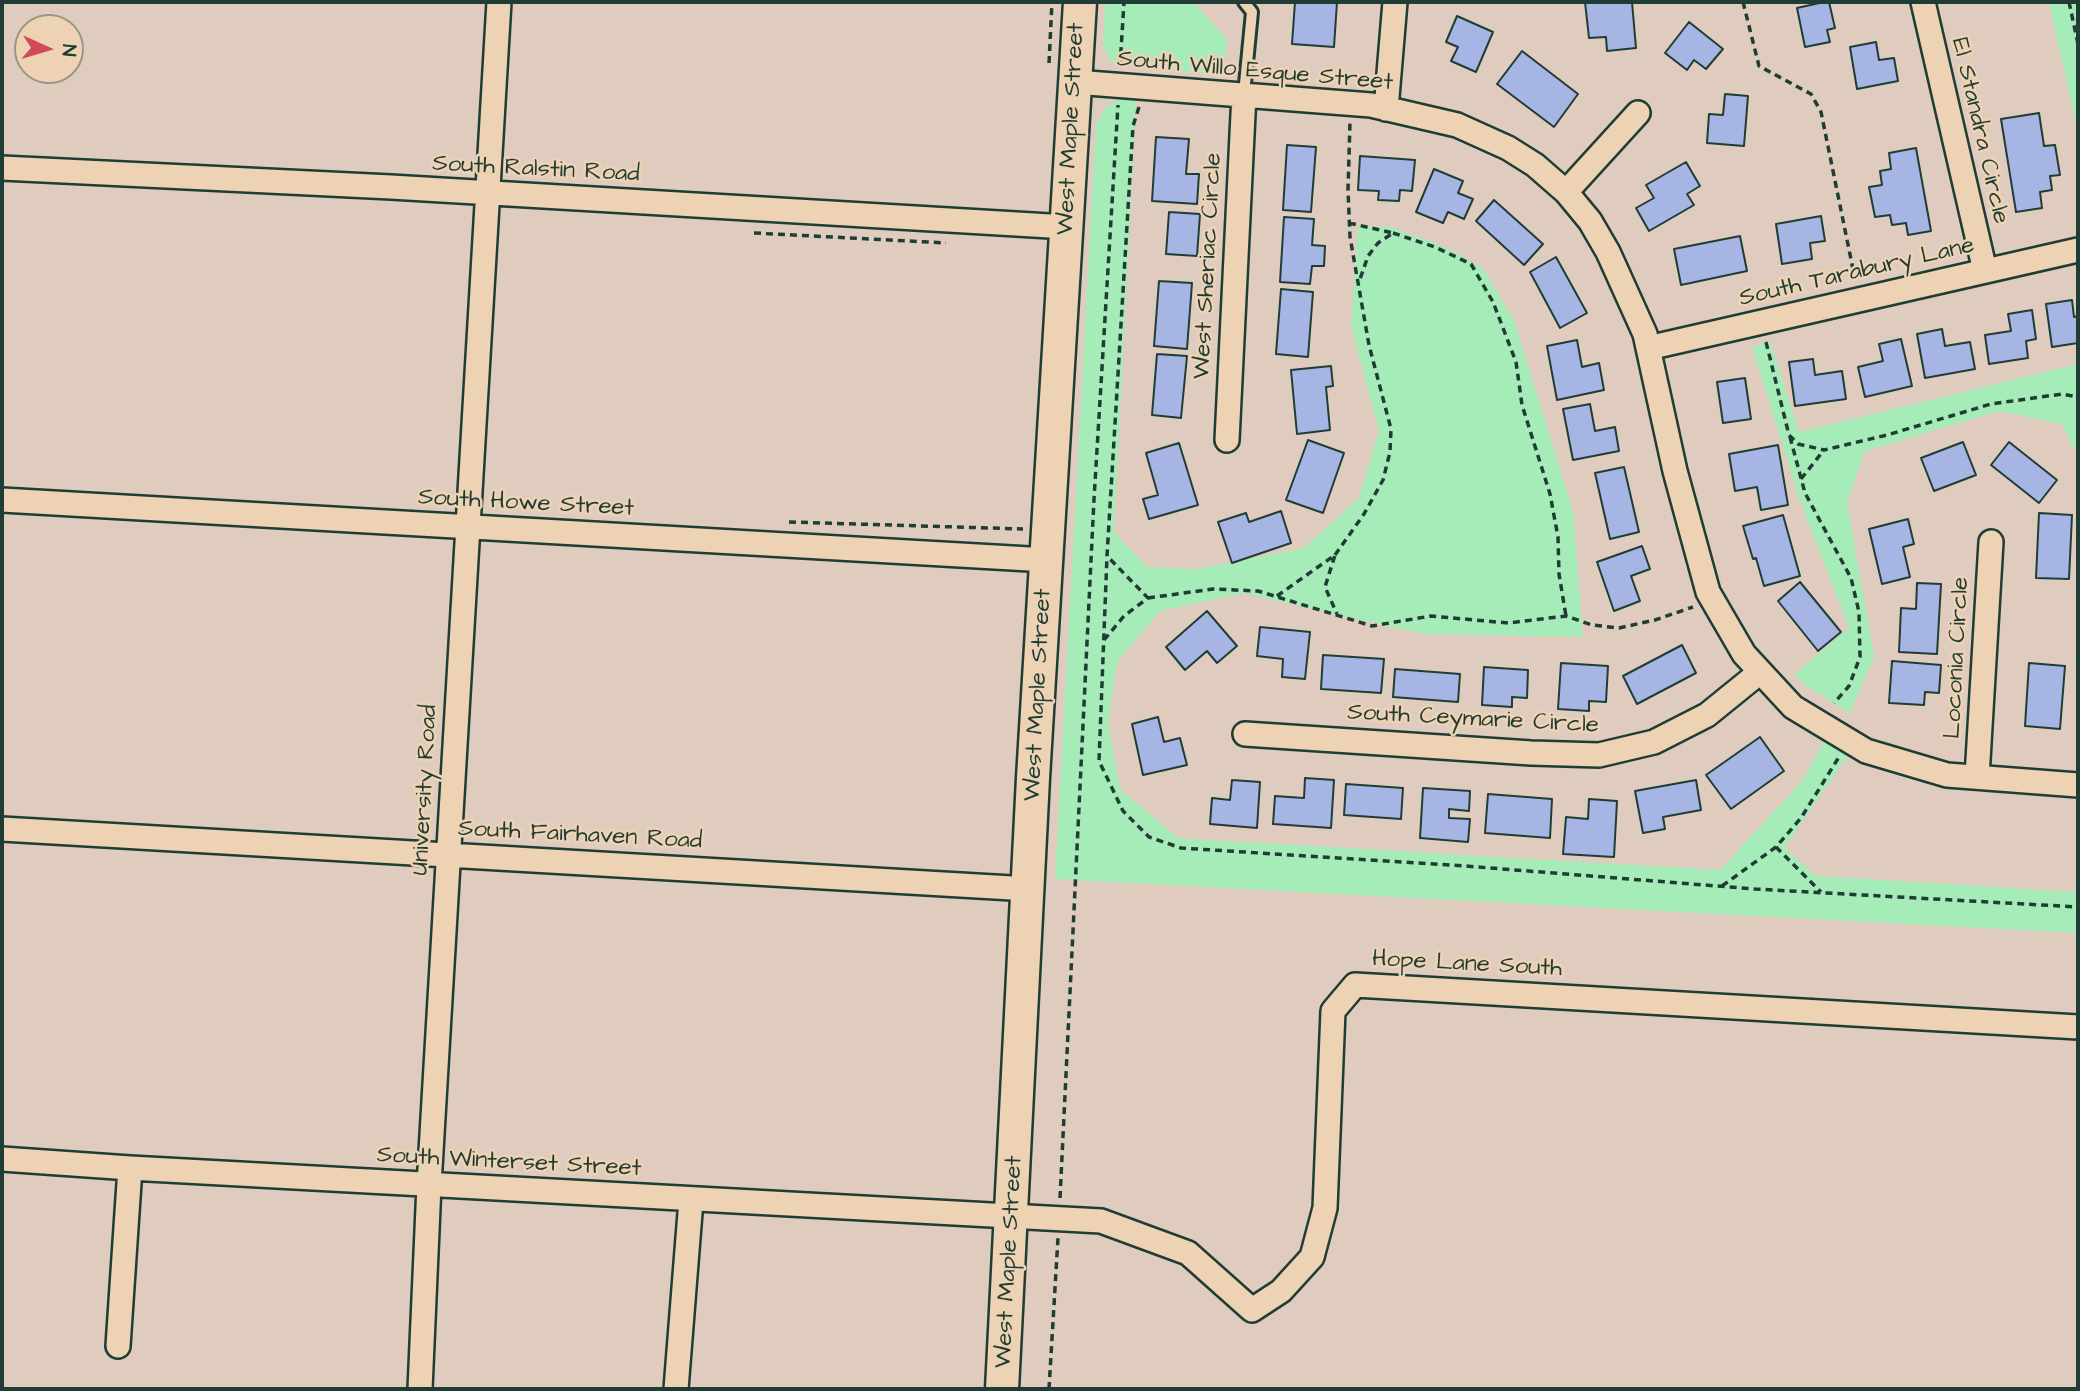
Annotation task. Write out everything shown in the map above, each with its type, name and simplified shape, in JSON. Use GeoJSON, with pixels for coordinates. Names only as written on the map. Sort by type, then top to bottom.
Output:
{"type":"FeatureCollection","features":[{"type":"Feature","properties":{"kind":"main road","name":"West Maple Street"},"geometry":{"type":"LineString","coordinates":[[1002,1389],[1080,2]]}},
{"type":"Feature","properties":{"kind":"street","name":"University Road"},"geometry":{"type":"LineString","coordinates":[[420,1389],[429,1185],[499,2]]}},
{"type":"Feature","properties":{"kind":"street"},"geometry":{"type":"LineString","coordinates":[[1386,109],[1395,2]]}},
{"type":"Feature","properties":{"kind":"street","name":"El Standra Circle"},"geometry":{"type":"LineString","coordinates":[[1923,2],[1985,271]]}},
{"type":"Feature","properties":{"kind":"street","name":"South Willo Esque Street"},"geometry":{"type":"LineString","coordinates":[[1075,82],[1371,105],[1457,124],[1498,143],[1535,165],[1566,192],[1590,221],[1608,253],[1645,334],[1675,471],[1708,592],[1744,653],[1793,707],[1866,751],[1947,775],[1977,777]]}},
{"type":"Feature","properties":{"kind":"street","name":"West Sheriac Circle"},"geometry":{"type":"LineString","coordinates":[[1227,440],[1244,94]]}},
{"type":"Feature","properties":{"kind":"street"},"geometry":{"type":"LineString","coordinates":[[1566,192],[1638,113]]}},
{"type":"Feature","properties":{"kind":"street","name":"South Ralstin Road"},"geometry":{"type":"LineString","coordinates":[[2,168],[1066,227]]}},
{"type":"Feature","properties":{"kind":"street","name":"South Tarabury Lane"},"geometry":{"type":"LineString","coordinates":[[1648,348],[2078,250]]}},
{"type":"Feature","properties":{"kind":"street","name":"South Howe Street"},"geometry":{"type":"LineString","coordinates":[[2,500],[1047,560]]}},
{"type":"Feature","properties":{"kind":"street","name":"Loconia Circle"},"geometry":{"type":"LineString","coordinates":[[1977,777],[1991,542]]}},
{"type":"Feature","properties":{"kind":"street","name":"South Ceymarie Circle"},"geometry":{"type":"LineString","coordinates":[[1245,734],[1598,755],[1654,742],[1707,715],[1760,672]]}},
{"type":"Feature","properties":{"kind":"street"},"geometry":{"type":"LineString","coordinates":[[1977,777],[2078,785]]}},
{"type":"Feature","properties":{"kind":"street","name":"South Fairhaven Road"},"geometry":{"type":"LineString","coordinates":[[2,829],[1029,889]]}},
{"type":"Feature","properties":{"kind":"street","name":"Hope Lane South"},"geometry":{"type":"LineString","coordinates":[[1013,1217],[1101,1221],[1188,1253],[1252,1310],[1281,1291],[1312,1256],[1325,1208],[1333,1011],[1355,985],[2078,1027]]}},
{"type":"Feature","properties":{"kind":"street","name":"South Winterset Street"},"geometry":{"type":"LineString","coordinates":[[2,1159],[1013,1217]]}},
{"type":"Feature","properties":{"kind":"street"},"geometry":{"type":"LineString","coordinates":[[118,1346],[130,1168]]}},
{"type":"Feature","properties":{"kind":"street"},"geometry":{"type":"LineString","coordinates":[[676,1389],[691,1200]]}},
{"type":"Feature","properties":{"kind":"lane"},"geometry":{"type":"LineString","coordinates":[[1244,2],[1252,12],[1244,94]]}},
{"type":"Feature","properties":{"kind":"path"},"geometry":{"type":"LineString","coordinates":[[1049,1389],[1095,485],[1124,2]]}},
{"type":"Feature","properties":{"kind":"path"},"geometry":{"type":"LineString","coordinates":[[1743,2],[1759,66],[1811,93],[1821,112],[1856,280]]}},
{"type":"Feature","properties":{"kind":"path"},"geometry":{"type":"LineString","coordinates":[[2069,2],[2078,44]]}},
{"type":"Feature","properties":{"kind":"path"},"geometry":{"type":"LineString","coordinates":[[1139,107],[1133,126],[1107,556],[1099,761],[1123,811],[1149,837],[1181,848],[1722,886],[2078,907]]}},
{"type":"Feature","properties":{"kind":"path"},"geometry":{"type":"LineString","coordinates":[[1337,614],[1325,587],[1335,555],[1364,514],[1382,480],[1390,452],[1391,429],[1369,345],[1349,223],[1350,119]]}},
{"type":"Feature","properties":{"kind":"path"},"geometry":{"type":"LineString","coordinates":[[1349,223],[1393,233],[1435,247],[1471,264],[1493,302],[1516,362],[1522,404],[1550,494],[1558,537],[1559,574],[1566,615]]}},
{"type":"Feature","properties":{"kind":"path"},"geometry":{"type":"LineString","coordinates":[[754,233],[958,243]]}},
{"type":"Feature","properties":{"kind":"path"},"geometry":{"type":"LineString","coordinates":[[1359,284],[1368,256],[1378,243],[1393,233]]}},
{"type":"Feature","properties":{"kind":"path"},"geometry":{"type":"LineString","coordinates":[[1764,336],[1805,493],[1851,578],[1858,612],[1860,657],[1849,686],[1834,703]]}},
{"type":"Feature","properties":{"kind":"path"},"geometry":{"type":"LineString","coordinates":[[1789,435],[1798,444],[1824,450],[1887,435],[1991,404],[2062,394],[2078,397]]}},
{"type":"Feature","properties":{"kind":"path"},"geometry":{"type":"LineString","coordinates":[[1801,479],[1824,450]]}},
{"type":"Feature","properties":{"kind":"path"},"geometry":{"type":"LineString","coordinates":[[788,522],[1025,529]]}},
{"type":"Feature","properties":{"kind":"path"},"geometry":{"type":"LineString","coordinates":[[1276,596],[1335,555]]}},
{"type":"Feature","properties":{"kind":"path"},"geometry":{"type":"LineString","coordinates":[[1107,556],[1148,598]]}},
{"type":"Feature","properties":{"kind":"path"},"geometry":{"type":"LineString","coordinates":[[1103,640],[1124,616],[1148,598],[1213,589],[1258,591],[1372,626],[1431,616],[1508,623],[1566,615],[1592,625],[1619,628],[1655,620],[1693,607]]}},
{"type":"Feature","properties":{"kind":"path"},"geometry":{"type":"LineString","coordinates":[[1722,886],[1776,846],[1801,818],[1840,755]]}},
{"type":"Feature","properties":{"kind":"path"},"geometry":{"type":"LineString","coordinates":[[1776,846],[1821,892]]}},
{"type":"Feature","properties":{"kind":"green space"},"geometry":{"type":"Polygon","coordinates":[[[1105,2],[1193,2],[1227,39],[1224,76],[1110,61],[1103,44],[1105,2]]]}},
{"type":"Feature","properties":{"kind":"green space"},"geometry":{"type":"Polygon","coordinates":[[[2049,2],[2078,2],[2078,132],[2049,2]]]}},
{"type":"Feature","properties":{"kind":"green space"},"geometry":{"type":"Polygon","coordinates":[[[1119,100],[1136,100],[1114,532],[1147,567],[1196,569],[1304,548],[1359,498],[1379,431],[1351,326],[1358,226],[1391,227],[1445,247],[1484,269],[1515,323],[1573,511],[1583,637],[1424,634],[1243,593],[1160,611],[1117,662],[1108,724],[1120,789],[1178,838],[1720,870],[1803,780],[1824,741],[1848,756],[1784,848],[1816,876],[2078,892],[2078,933],[1055,879],[1096,125],[1106,107],[1119,100]]]}},
{"type":"Feature","properties":{"kind":"green space"},"geometry":{"type":"Polygon","coordinates":[[[1770,341],[1799,432],[2078,364],[2078,457],[2062,424],[1999,411],[1865,451],[1847,502],[1874,657],[1850,713],[1794,675],[1849,628],[1799,498],[1752,347],[1770,341]]]}},
{"type":"Feature","properties":{"kind":"building"},"geometry":{"type":"Polygon","coordinates":[[[1295,2],[1337,2],[1334,47],[1292,44],[1295,2]]]}},
{"type":"Feature","properties":{"kind":"building"},"geometry":{"type":"Polygon","coordinates":[[[1585,2],[1632,2],[1636,48],[1607,51],[1606,37],[1589,38],[1585,2]]]}},
{"type":"Feature","properties":{"kind":"building"},"geometry":{"type":"Polygon","coordinates":[[[1829,2],[1835,28],[1827,30],[1830,42],[1805,47],[1797,8],[1829,2]]]}},
{"type":"Feature","properties":{"kind":"building"},"geometry":{"type":"Polygon","coordinates":[[[1457,16],[1493,32],[1476,72],[1451,61],[1458,47],[1446,42],[1457,16]]]}},
{"type":"Feature","properties":{"kind":"building"},"geometry":{"type":"Polygon","coordinates":[[[1689,22],[1723,49],[1706,69],[1694,60],[1687,70],[1665,53],[1689,22]]]}},
{"type":"Feature","properties":{"kind":"building"},"geometry":{"type":"Polygon","coordinates":[[[1876,42],[1879,60],[1894,58],[1898,81],[1857,89],[1850,47],[1876,42]]]}},
{"type":"Feature","properties":{"kind":"building"},"geometry":{"type":"Polygon","coordinates":[[[1522,51],[1578,94],[1554,127],[1497,84],[1522,51]]]}},
{"type":"Feature","properties":{"kind":"building"},"geometry":{"type":"Polygon","coordinates":[[[1725,94],[1748,96],[1744,146],[1707,143],[1709,114],[1723,115],[1725,94]]]}},
{"type":"Feature","properties":{"kind":"building"},"geometry":{"type":"Polygon","coordinates":[[[2039,113],[2044,146],[2055,145],[2060,175],[2050,176],[2052,190],[2040,192],[2042,208],[2016,212],[2001,119],[2039,113]]]}},
{"type":"Feature","properties":{"kind":"building"},"geometry":{"type":"Polygon","coordinates":[[[1156,137],[1189,139],[1186,174],[1199,174],[1197,204],[1152,201],[1156,137]]]}},
{"type":"Feature","properties":{"kind":"building"},"geometry":{"type":"Polygon","coordinates":[[[1287,145],[1316,147],[1311,212],[1283,210],[1287,145]]]}},
{"type":"Feature","properties":{"kind":"building"},"geometry":{"type":"Polygon","coordinates":[[[1916,148],[1931,231],[1908,235],[1906,223],[1892,225],[1890,215],[1875,217],[1869,187],[1882,185],[1880,171],[1891,169],[1889,153],[1916,148]]]}},
{"type":"Feature","properties":{"kind":"building"},"geometry":{"type":"Polygon","coordinates":[[[1360,156],[1415,160],[1412,191],[1400,190],[1399,201],[1378,200],[1379,191],[1358,190],[1360,156]]]}},
{"type":"Feature","properties":{"kind":"building"},"geometry":{"type":"Polygon","coordinates":[[[1686,162],[1700,186],[1687,194],[1694,205],[1649,231],[1636,208],[1654,198],[1646,185],[1686,162]]]}},
{"type":"Feature","properties":{"kind":"building"},"geometry":{"type":"Polygon","coordinates":[[[1434,169],[1463,181],[1458,193],[1473,199],[1464,219],[1448,212],[1443,223],[1416,212],[1434,169]]]}},
{"type":"Feature","properties":{"kind":"building"},"geometry":{"type":"Polygon","coordinates":[[[1494,200],[1543,244],[1524,265],[1476,221],[1494,200]]]}},
{"type":"Feature","properties":{"kind":"building"},"geometry":{"type":"Polygon","coordinates":[[[1169,212],[1200,214],[1197,256],[1166,254],[1169,212]]]}},
{"type":"Feature","properties":{"kind":"building"},"geometry":{"type":"Polygon","coordinates":[[[1821,216],[1825,241],[1810,243],[1812,259],[1782,264],[1776,224],[1821,216]]]}},
{"type":"Feature","properties":{"kind":"building"},"geometry":{"type":"Polygon","coordinates":[[[1284,217],[1314,219],[1312,245],[1325,246],[1324,266],[1312,266],[1310,284],[1280,282],[1284,217]]]}},
{"type":"Feature","properties":{"kind":"building"},"geometry":{"type":"Polygon","coordinates":[[[1740,236],[1747,271],[1681,285],[1674,249],[1740,236]]]}},
{"type":"Feature","properties":{"kind":"building"},"geometry":{"type":"Polygon","coordinates":[[[1556,257],[1587,313],[1560,328],[1530,272],[1556,257]]]}},
{"type":"Feature","properties":{"kind":"building"},"geometry":{"type":"Polygon","coordinates":[[[1159,281],[1192,283],[1187,349],[1154,346],[1159,281]]]}},
{"type":"Feature","properties":{"kind":"building"},"geometry":{"type":"Polygon","coordinates":[[[1281,289],[1313,292],[1308,357],[1276,354],[1281,289]]]}},
{"type":"Feature","properties":{"kind":"building"},"geometry":{"type":"Polygon","coordinates":[[[2072,300],[2074,317],[2078,316],[2078,343],[2052,347],[2046,304],[2072,300]]]}},
{"type":"Feature","properties":{"kind":"building"},"geometry":{"type":"Polygon","coordinates":[[[2032,310],[2036,339],[2026,341],[2028,358],[1989,364],[1985,335],[2011,331],[2008,314],[2032,310]]]}},
{"type":"Feature","properties":{"kind":"building"},"geometry":{"type":"Polygon","coordinates":[[[1942,329],[1945,346],[1970,342],[1975,369],[1925,378],[1917,334],[1942,329]]]}},
{"type":"Feature","properties":{"kind":"building"},"geometry":{"type":"Polygon","coordinates":[[[1901,339],[1912,386],[1865,397],[1858,367],[1883,361],[1879,344],[1901,339]]]}},
{"type":"Feature","properties":{"kind":"building"},"geometry":{"type":"Polygon","coordinates":[[[1577,340],[1582,367],[1599,363],[1604,390],[1557,400],[1547,346],[1577,340]]]}},
{"type":"Feature","properties":{"kind":"building"},"geometry":{"type":"Polygon","coordinates":[[[1157,354],[1187,356],[1181,418],[1152,415],[1157,354]]]}},
{"type":"Feature","properties":{"kind":"building"},"geometry":{"type":"Polygon","coordinates":[[[1813,359],[1815,375],[1842,371],[1846,399],[1795,406],[1789,362],[1813,359]]]}},
{"type":"Feature","properties":{"kind":"building"},"geometry":{"type":"Polygon","coordinates":[[[1331,366],[1333,386],[1326,387],[1330,430],[1297,434],[1291,370],[1331,366]]]}},
{"type":"Feature","properties":{"kind":"building"},"geometry":{"type":"Polygon","coordinates":[[[1745,378],[1751,419],[1723,423],[1717,382],[1745,378]]]}},
{"type":"Feature","properties":{"kind":"building"},"geometry":{"type":"Polygon","coordinates":[[[1590,404],[1595,431],[1615,427],[1619,451],[1573,460],[1563,409],[1590,404]]]}},
{"type":"Feature","properties":{"kind":"building"},"geometry":{"type":"Polygon","coordinates":[[[1308,440],[1344,453],[1323,513],[1286,500],[1308,440]]]}},
{"type":"Feature","properties":{"kind":"building"},"geometry":{"type":"Polygon","coordinates":[[[1963,442],[1976,475],[1934,491],[1921,458],[1963,442]]]}},
{"type":"Feature","properties":{"kind":"building"},"geometry":{"type":"Polygon","coordinates":[[[2009,442],[2057,480],[2039,503],[1991,465],[2009,442]]]}},
{"type":"Feature","properties":{"kind":"building"},"geometry":{"type":"Polygon","coordinates":[[[1179,443],[1198,505],[1149,519],[1143,499],[1158,495],[1146,453],[1179,443]]]}},
{"type":"Feature","properties":{"kind":"building"},"geometry":{"type":"Polygon","coordinates":[[[1778,445],[1788,505],[1761,510],[1757,487],[1735,491],[1729,454],[1778,445]]]}},
{"type":"Feature","properties":{"kind":"building"},"geometry":{"type":"Polygon","coordinates":[[[1624,467],[1639,532],[1610,539],[1595,473],[1624,467]]]}},
{"type":"Feature","properties":{"kind":"building"},"geometry":{"type":"Polygon","coordinates":[[[1281,511],[1291,543],[1232,563],[1218,522],[1246,513],[1249,522],[1281,511]]]}},
{"type":"Feature","properties":{"kind":"building"},"geometry":{"type":"Polygon","coordinates":[[[2039,513],[2072,515],[2069,579],[2036,578],[2039,513]]]}},
{"type":"Feature","properties":{"kind":"building"},"geometry":{"type":"Polygon","coordinates":[[[1783,515],[1800,576],[1764,586],[1743,526],[1783,515]]]}},
{"type":"Feature","properties":{"kind":"building"},"geometry":{"type":"Polygon","coordinates":[[[1908,519],[1914,544],[1903,547],[1910,577],[1882,584],[1869,529],[1908,519]]]}},
{"type":"Feature","properties":{"kind":"building"},"geometry":{"type":"Polygon","coordinates":[[[1642,546],[1650,569],[1631,576],[1640,601],[1614,611],[1597,562],[1642,546]]]}},
{"type":"Feature","properties":{"kind":"building"},"geometry":{"type":"Polygon","coordinates":[[[1800,582],[1841,632],[1818,651],[1778,601],[1800,582]]]}},
{"type":"Feature","properties":{"kind":"building"},"geometry":{"type":"Polygon","coordinates":[[[1917,583],[1941,584],[1937,654],[1899,652],[1901,608],[1916,609],[1917,583]]]}},
{"type":"Feature","properties":{"kind":"building"},"geometry":{"type":"Polygon","coordinates":[[[1207,611],[1237,646],[1217,663],[1207,651],[1185,670],[1166,647],[1207,611]]]}},
{"type":"Feature","properties":{"kind":"building"},"geometry":{"type":"Polygon","coordinates":[[[1260,627],[1310,632],[1305,679],[1282,677],[1283,659],[1257,656],[1260,627]]]}},
{"type":"Feature","properties":{"kind":"building"},"geometry":{"type":"Polygon","coordinates":[[[1682,645],[1696,673],[1637,704],[1623,676],[1682,645]]]}},
{"type":"Feature","properties":{"kind":"building"},"geometry":{"type":"Polygon","coordinates":[[[1323,655],[1384,659],[1381,693],[1321,689],[1323,655]]]}},
{"type":"Feature","properties":{"kind":"building"},"geometry":{"type":"Polygon","coordinates":[[[1892,661],[1941,665],[1939,693],[1925,692],[1924,705],[1889,703],[1892,661]]]}},
{"type":"Feature","properties":{"kind":"building"},"geometry":{"type":"Polygon","coordinates":[[[1561,663],[1608,666],[1606,702],[1589,701],[1589,711],[1558,709],[1561,663]]]}},
{"type":"Feature","properties":{"kind":"building"},"geometry":{"type":"Polygon","coordinates":[[[2029,663],[2065,666],[2060,729],[2025,726],[2029,663]]]}},
{"type":"Feature","properties":{"kind":"building"},"geometry":{"type":"Polygon","coordinates":[[[1484,667],[1528,670],[1527,698],[1512,697],[1512,707],[1482,705],[1484,667]]]}},
{"type":"Feature","properties":{"kind":"building"},"geometry":{"type":"Polygon","coordinates":[[[1395,669],[1460,674],[1458,702],[1393,697],[1395,669]]]}},
{"type":"Feature","properties":{"kind":"building"},"geometry":{"type":"Polygon","coordinates":[[[1158,717],[1164,742],[1180,738],[1187,765],[1143,775],[1132,724],[1158,717]]]}},
{"type":"Feature","properties":{"kind":"building"},"geometry":{"type":"Polygon","coordinates":[[[1760,737],[1784,771],[1731,809],[1706,775],[1760,737]]]}},
{"type":"Feature","properties":{"kind":"building"},"geometry":{"type":"Polygon","coordinates":[[[1305,778],[1334,780],[1331,828],[1273,824],[1275,796],[1304,798],[1305,778]]]}},
{"type":"Feature","properties":{"kind":"building"},"geometry":{"type":"Polygon","coordinates":[[[1232,780],[1260,782],[1257,828],[1210,824],[1212,798],[1230,800],[1232,780]]]}},
{"type":"Feature","properties":{"kind":"building"},"geometry":{"type":"Polygon","coordinates":[[[1696,780],[1701,810],[1663,817],[1665,829],[1643,833],[1635,791],[1696,780]]]}},
{"type":"Feature","properties":{"kind":"building"},"geometry":{"type":"Polygon","coordinates":[[[1346,784],[1403,788],[1401,819],[1344,815],[1346,784]]]}},
{"type":"Feature","properties":{"kind":"building"},"geometry":{"type":"Polygon","coordinates":[[[1423,788],[1470,791],[1469,811],[1449,809],[1449,818],[1470,819],[1468,842],[1420,838],[1423,788]]]}},
{"type":"Feature","properties":{"kind":"building"},"geometry":{"type":"Polygon","coordinates":[[[1488,794],[1552,799],[1550,838],[1485,833],[1488,794]]]}},
{"type":"Feature","properties":{"kind":"building"},"geometry":{"type":"Polygon","coordinates":[[[1589,799],[1617,801],[1614,857],[1563,854],[1566,817],[1588,819],[1589,799]]]}}]}
